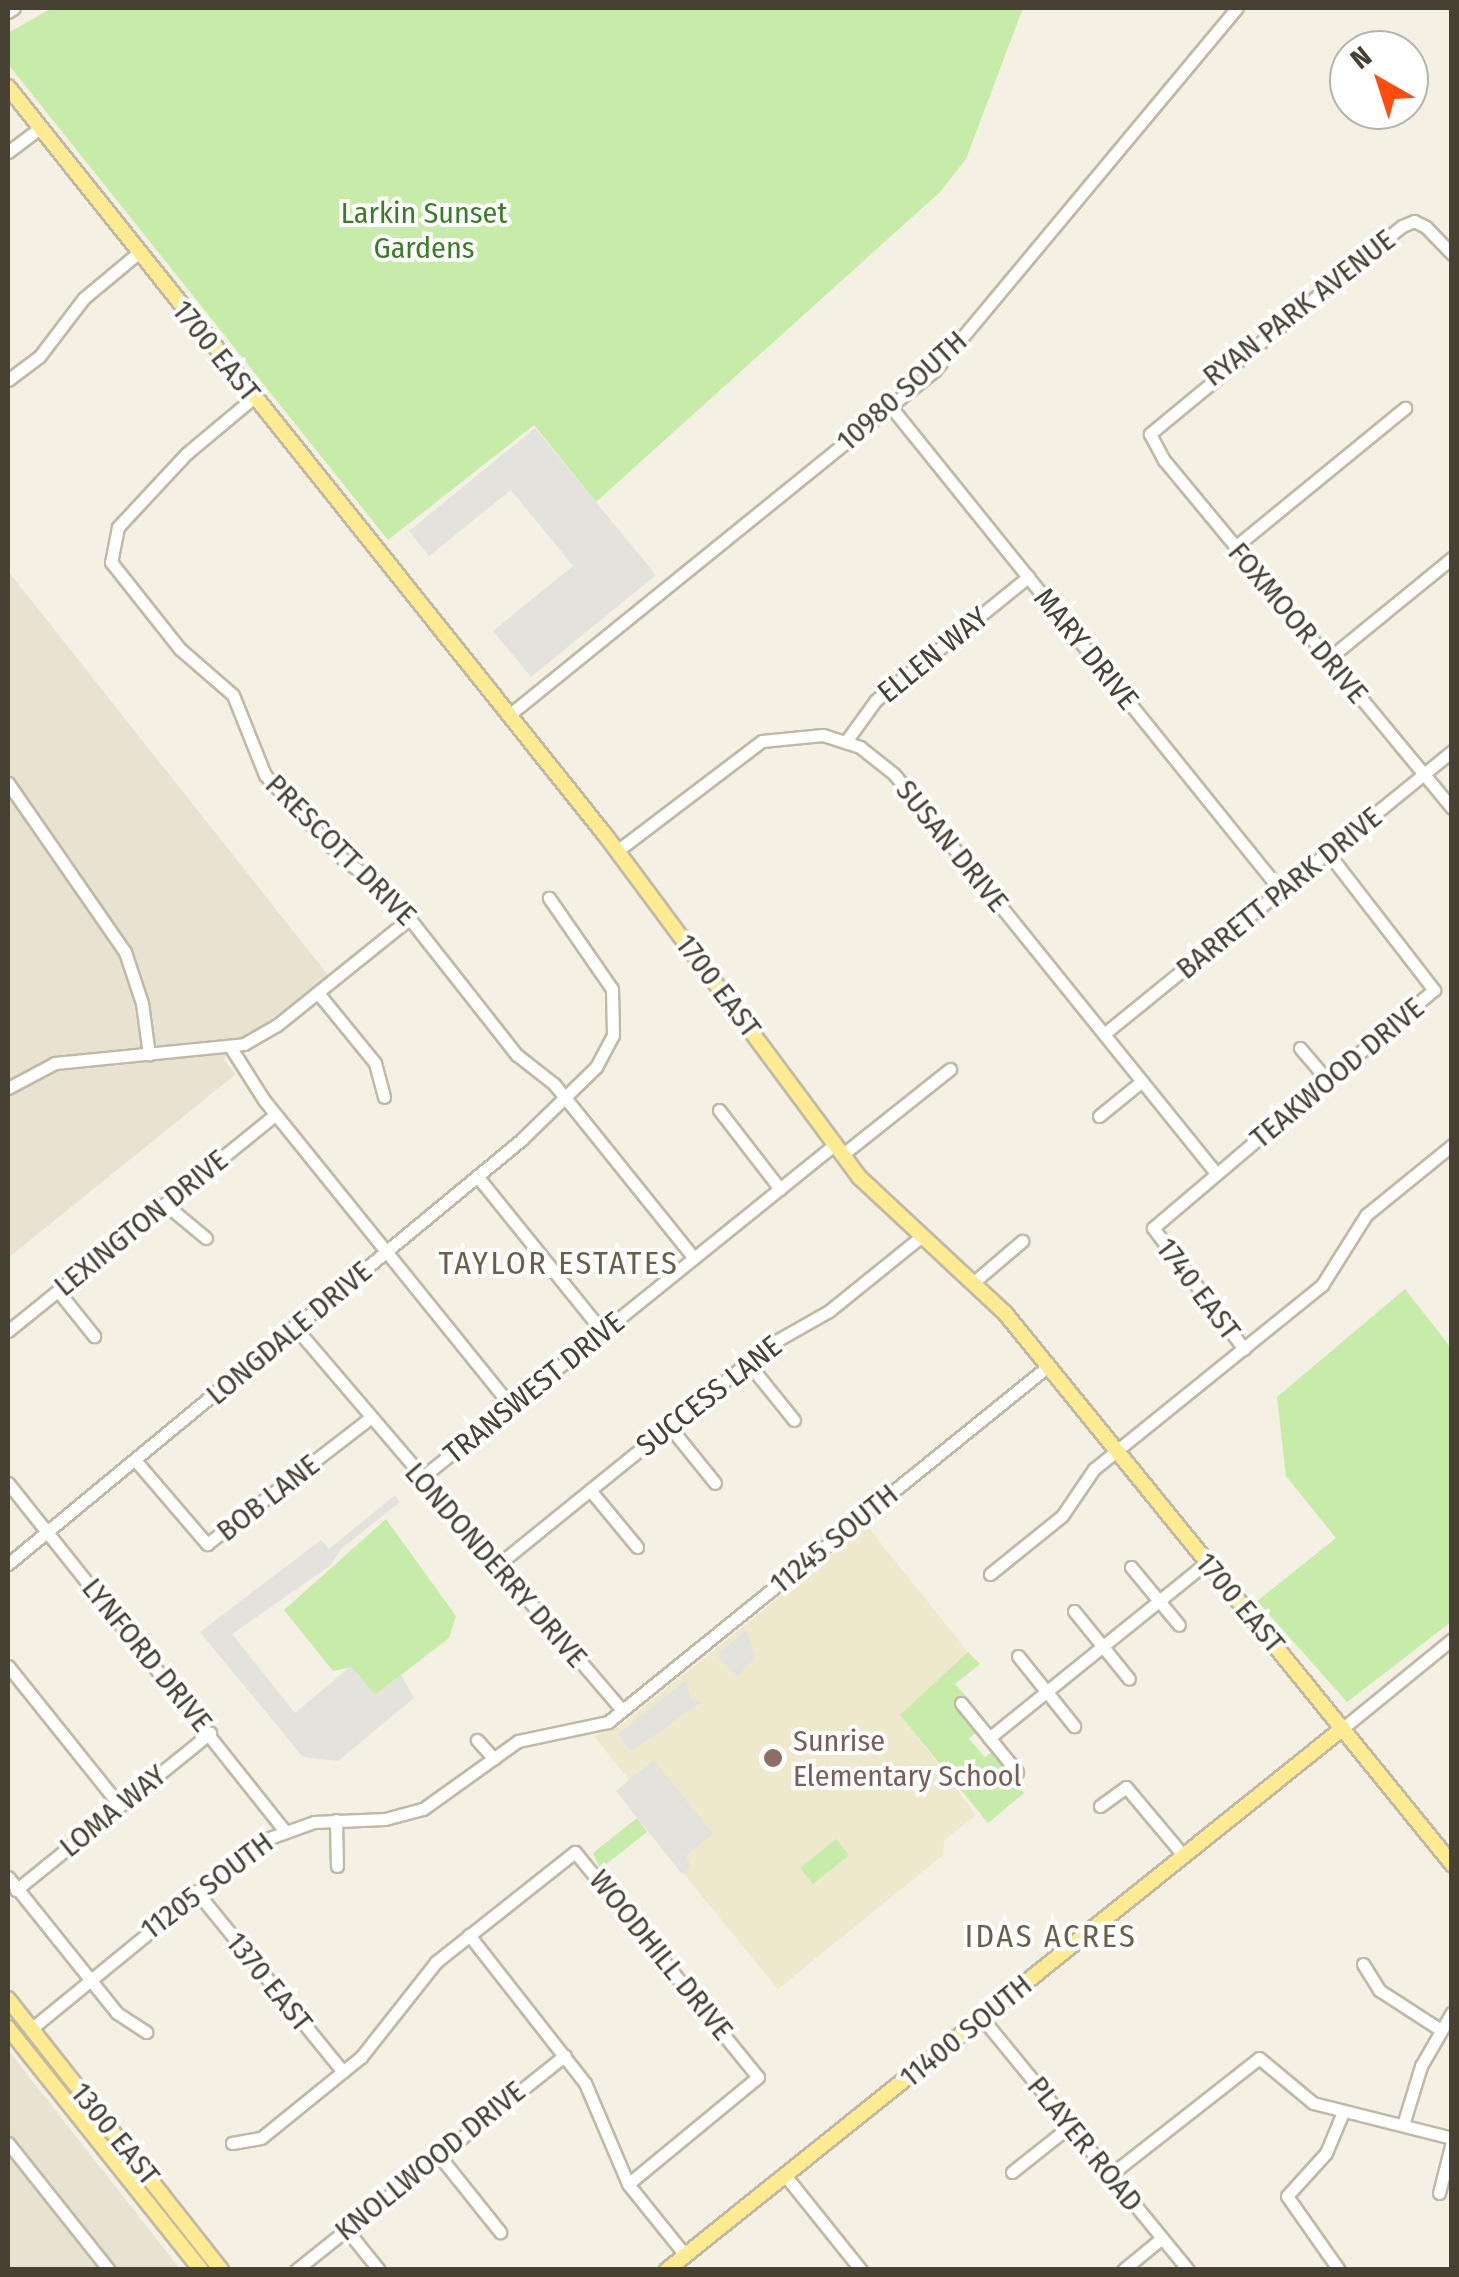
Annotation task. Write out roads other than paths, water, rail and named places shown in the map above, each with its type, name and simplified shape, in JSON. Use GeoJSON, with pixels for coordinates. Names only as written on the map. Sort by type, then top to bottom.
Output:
{"type":"FeatureCollection","features":[{"type":"Feature","properties":{"kind":"main road","name":"1700 EAST"},"geometry":{"type":"LineString","coordinates":[[8,86],[39,130],[617,851],[838,1150],[922,1236],[974,1281],[1449,1856]]}},
{"type":"Feature","properties":{"kind":"main road","name":"11400 SOUTH"},"geometry":{"type":"LineString","coordinates":[[667,2270],[1343,1728]]}},
{"type":"Feature","properties":{"kind":"main road","name":"1300 EAST"},"geometry":{"type":"LineString","coordinates":[[8,2000],[222,2270]]}},
{"type":"Feature","properties":{"kind":"main road","name":"1300 EAST"},"geometry":{"type":"LineString","coordinates":[[8,2028],[201,2270]]}},
{"type":"Feature","properties":{"kind":"street"},"geometry":{"type":"LineString","coordinates":[[8,12],[14,8]]}},
{"type":"Feature","properties":{"kind":"street","name":"10980 SOUTH"},"geometry":{"type":"LineString","coordinates":[[509,716],[891,407],[954,350],[1237,8]]}},
{"type":"Feature","properties":{"kind":"street"},"geometry":{"type":"LineString","coordinates":[[8,152],[39,130]]}},
{"type":"Feature","properties":{"kind":"street","name":"RYAN PARK AVENUE"},"geometry":{"type":"LineString","coordinates":[[1150,434],[1402,226],[1414,221],[1426,227],[1452,254]]}},
{"type":"Feature","properties":{"kind":"street"},"geometry":{"type":"LineString","coordinates":[[8,380],[39,356],[84,298],[138,252]]}},
{"type":"Feature","properties":{"kind":"street","name":"PRESCOTT DRIVE"},"geometry":{"type":"LineString","coordinates":[[253,398],[200,440],[118,526],[111,562],[180,650],[233,695],[264,775],[410,918],[517,1055],[566,1099],[694,1258]]}},
{"type":"Feature","properties":{"kind":"street","name":"MARY DRIVE"},"geometry":{"type":"LineString","coordinates":[[891,407],[1282,891]]}},
{"type":"Feature","properties":{"kind":"street"},"geometry":{"type":"LineString","coordinates":[[1235,547],[1404,408]]}},
{"type":"Feature","properties":{"kind":"street","name":"FOXMOOR DRIVE"},"geometry":{"type":"LineString","coordinates":[[1150,434],[1164,460],[1452,808]]}},
{"type":"Feature","properties":{"kind":"street"},"geometry":{"type":"LineString","coordinates":[[1328,660],[1452,558]]}},
{"type":"Feature","properties":{"kind":"street","name":"ELLEN WAY"},"geometry":{"type":"LineString","coordinates":[[847,740],[876,700],[1028,578]]}},
{"type":"Feature","properties":{"kind":"street","name":"SUSAN DRIVE"},"geometry":{"type":"LineString","coordinates":[[617,851],[753,746],[801,734],[847,740],[894,774],[1216,1173]]}},
{"type":"Feature","properties":{"kind":"street","name":"BARRETT PARK DRIVE"},"geometry":{"type":"LineString","coordinates":[[1104,1034],[1452,751]]}},
{"type":"Feature","properties":{"kind":"street"},"geometry":{"type":"LineString","coordinates":[[8,783],[125,952],[142,1003],[149,1055]]}},
{"type":"Feature","properties":{"kind":"street","name":"TEAKWOOD DRIVE"},"geometry":{"type":"LineString","coordinates":[[1154,1228],[1434,990],[1328,853]]}},
{"type":"Feature","properties":{"kind":"street","name":"LONGDALE DRIVE"},"geometry":{"type":"LineString","coordinates":[[8,1564],[477,1176],[566,1099],[606,1052],[615,1003],[602,968],[549,898]]}},
{"type":"Feature","properties":{"kind":"street"},"geometry":{"type":"LineString","coordinates":[[8,1088],[55,1063],[231,1048],[277,1025],[410,918]]}},
{"type":"Feature","properties":{"kind":"street"},"geometry":{"type":"LineString","coordinates":[[318,993],[374,1063],[384,1097]]}},
{"type":"Feature","properties":{"kind":"street"},"geometry":{"type":"LineString","coordinates":[[231,1048],[276,1115],[511,1406]]}},
{"type":"Feature","properties":{"kind":"street"},"geometry":{"type":"LineString","coordinates":[[1300,1048],[1328,1082]]}},
{"type":"Feature","properties":{"kind":"street","name":"TRANSWEST DRIVE"},"geometry":{"type":"LineString","coordinates":[[420,1479],[780,1189],[950,1069]]}},
{"type":"Feature","properties":{"kind":"street"},"geometry":{"type":"LineString","coordinates":[[1099,1116],[1142,1080]]}},
{"type":"Feature","properties":{"kind":"street"},"geometry":{"type":"LineString","coordinates":[[720,1110],[780,1189]]}},
{"type":"Feature","properties":{"kind":"street","name":"LEXINGTON DRIVE"},"geometry":{"type":"LineString","coordinates":[[8,1331],[276,1115]]}},
{"type":"Feature","properties":{"kind":"street"},"geometry":{"type":"LineString","coordinates":[[990,1574],[1062,1516],[1094,1469],[1322,1285],[1366,1215],[1452,1145]]}},
{"type":"Feature","properties":{"kind":"street"},"geometry":{"type":"LineString","coordinates":[[477,1176],[603,1332]]}},
{"type":"Feature","properties":{"kind":"street"},"geometry":{"type":"LineString","coordinates":[[165,1204],[206,1238]]}},
{"type":"Feature","properties":{"kind":"street","name":"1740 EAST"},"geometry":{"type":"LineString","coordinates":[[1154,1228],[1244,1349]]}},
{"type":"Feature","properties":{"kind":"street","name":"SUCCESS LANE"},"geometry":{"type":"LineString","coordinates":[[500,1563],[748,1363],[829,1311],[922,1236]]}},
{"type":"Feature","properties":{"kind":"street"},"geometry":{"type":"LineString","coordinates":[[974,1281],[1022,1241]]}},
{"type":"Feature","properties":{"kind":"street"},"geometry":{"type":"LineString","coordinates":[[58,1291],[94,1336]]}},
{"type":"Feature","properties":{"kind":"street","name":"LONDONDERRY DRIVE"},"geometry":{"type":"LineString","coordinates":[[294,1326],[420,1479],[500,1563],[622,1710]]}},
{"type":"Feature","properties":{"kind":"street"},"geometry":{"type":"LineString","coordinates":[[748,1363],[794,1420]]}},
{"type":"Feature","properties":{"kind":"street","name":"11245 SOUTH"},"geometry":{"type":"LineString","coordinates":[[622,1710],[1046,1367]]}},
{"type":"Feature","properties":{"kind":"street","name":"BOB LANE"},"geometry":{"type":"LineString","coordinates":[[135,1460],[208,1544],[369,1418]]}},
{"type":"Feature","properties":{"kind":"street"},"geometry":{"type":"LineString","coordinates":[[669,1426],[715,1483]]}},
{"type":"Feature","properties":{"kind":"street","name":"LYNFORD DRIVE"},"geometry":{"type":"LineString","coordinates":[[8,1484],[210,1733],[283,1830]]}},
{"type":"Feature","properties":{"kind":"street"},"geometry":{"type":"LineString","coordinates":[[590,1490],[637,1547]]}},
{"type":"Feature","properties":{"kind":"street"},"geometry":{"type":"LineString","coordinates":[[990,1738],[1206,1562]]}},
{"type":"Feature","properties":{"kind":"street"},"geometry":{"type":"LineString","coordinates":[[1131,1567],[1179,1625]]}},
{"type":"Feature","properties":{"kind":"street"},"geometry":{"type":"LineString","coordinates":[[1074,1610],[1130,1680]]}},
{"type":"Feature","properties":{"kind":"street","name":"11400 SOUTH"},"geometry":{"type":"LineString","coordinates":[[1343,1728],[1452,1640]]}},
{"type":"Feature","properties":{"kind":"street"},"geometry":{"type":"LineString","coordinates":[[1018,1656],[1074,1726]]}},
{"type":"Feature","properties":{"kind":"street"},"geometry":{"type":"LineString","coordinates":[[8,1666],[120,1806]]}},
{"type":"Feature","properties":{"kind":"street"},"geometry":{"type":"LineString","coordinates":[[962,1703],[1016,1772]]}},
{"type":"Feature","properties":{"kind":"street","name":"11205 SOUTH"},"geometry":{"type":"LineString","coordinates":[[31,2029],[196,1891],[283,1830],[423,1809],[528,1737],[586,1731],[622,1710]]}},
{"type":"Feature","properties":{"kind":"street","name":"LOMA WAY"},"geometry":{"type":"LineString","coordinates":[[16,1890],[210,1733]]}},
{"type":"Feature","properties":{"kind":"street"},"geometry":{"type":"LineString","coordinates":[[477,1740],[494,1760]]}},
{"type":"Feature","properties":{"kind":"street"},"geometry":{"type":"LineString","coordinates":[[1100,1806],[1126,1786],[1183,1855]]}},
{"type":"Feature","properties":{"kind":"street"},"geometry":{"type":"LineString","coordinates":[[336,1820],[337,1866]]}},
{"type":"Feature","properties":{"kind":"street","name":"WOODHILL DRIVE"},"geometry":{"type":"LineString","coordinates":[[232,2143],[262,2138],[343,2072],[372,2046],[436,1962],[575,1852],[758,2077],[628,2184]]}},
{"type":"Feature","properties":{"kind":"street"},"geometry":{"type":"LineString","coordinates":[[8,1878],[117,2013],[146,2032]]}},
{"type":"Feature","properties":{"kind":"street","name":"1370 EAST"},"geometry":{"type":"LineString","coordinates":[[196,1891],[343,2072]]}},
{"type":"Feature","properties":{"kind":"street"},"geometry":{"type":"LineString","coordinates":[[468,1935],[566,2055],[592,2096],[628,2184],[685,2255]]}},
{"type":"Feature","properties":{"kind":"street"},"geometry":{"type":"LineString","coordinates":[[1363,1964],[1379,1990],[1440,2029]]}},
{"type":"Feature","properties":{"kind":"street"},"geometry":{"type":"LineString","coordinates":[[1404,2125],[1440,2029],[1452,2012]]}},
{"type":"Feature","properties":{"kind":"street","name":"PLAYER ROAD"},"geometry":{"type":"LineString","coordinates":[[982,2018],[1188,2270]]}},
{"type":"Feature","properties":{"kind":"street","name":"KNOLLWOOD DRIVE"},"geometry":{"type":"LineString","coordinates":[[296,2270],[566,2055]]}},
{"type":"Feature","properties":{"kind":"street"},"geometry":{"type":"LineString","coordinates":[[1110,2175],[1259,2058],[1313,2102],[1452,2140],[1439,2193]]}},
{"type":"Feature","properties":{"kind":"street"},"geometry":{"type":"LineString","coordinates":[[1339,2270],[1287,2196],[1326,2153],[1342,2112]]}},
{"type":"Feature","properties":{"kind":"street"},"geometry":{"type":"LineString","coordinates":[[1012,2172],[1070,2126]]}},
{"type":"Feature","properties":{"kind":"street"},"geometry":{"type":"LineString","coordinates":[[8,2143],[109,2270]]}},
{"type":"Feature","properties":{"kind":"street"},"geometry":{"type":"LineString","coordinates":[[440,2158],[500,2232]]}},
{"type":"Feature","properties":{"kind":"street"},"geometry":{"type":"LineString","coordinates":[[784,2174],[861,2270]]}},
{"type":"Feature","properties":{"kind":"street"},"geometry":{"type":"LineString","coordinates":[[346,2229],[379,2270]]}},
{"type":"Feature","properties":{"kind":"street"},"geometry":{"type":"LineString","coordinates":[[1123,2270],[1162,2238]]}},
{"type":"Feature","properties":{"kind":"place","name":"Sunrise Elementary School"},"geometry":{"type":"Point","coordinates":[773,1758]}},
{"type":"Feature","properties":{"kind":"district","name":"TAYLOR ESTATES"},"geometry":{"type":"Point","coordinates":[559,1263]}},
{"type":"Feature","properties":{"kind":"district","name":"IDAS ACRES"},"geometry":{"type":"Point","coordinates":[1051,1936]}},
{"type":"Feature","properties":{"kind":"park label","name":"Larkin Sunset Gardens"},"geometry":{"type":"Point","coordinates":[424,230]}}]}
